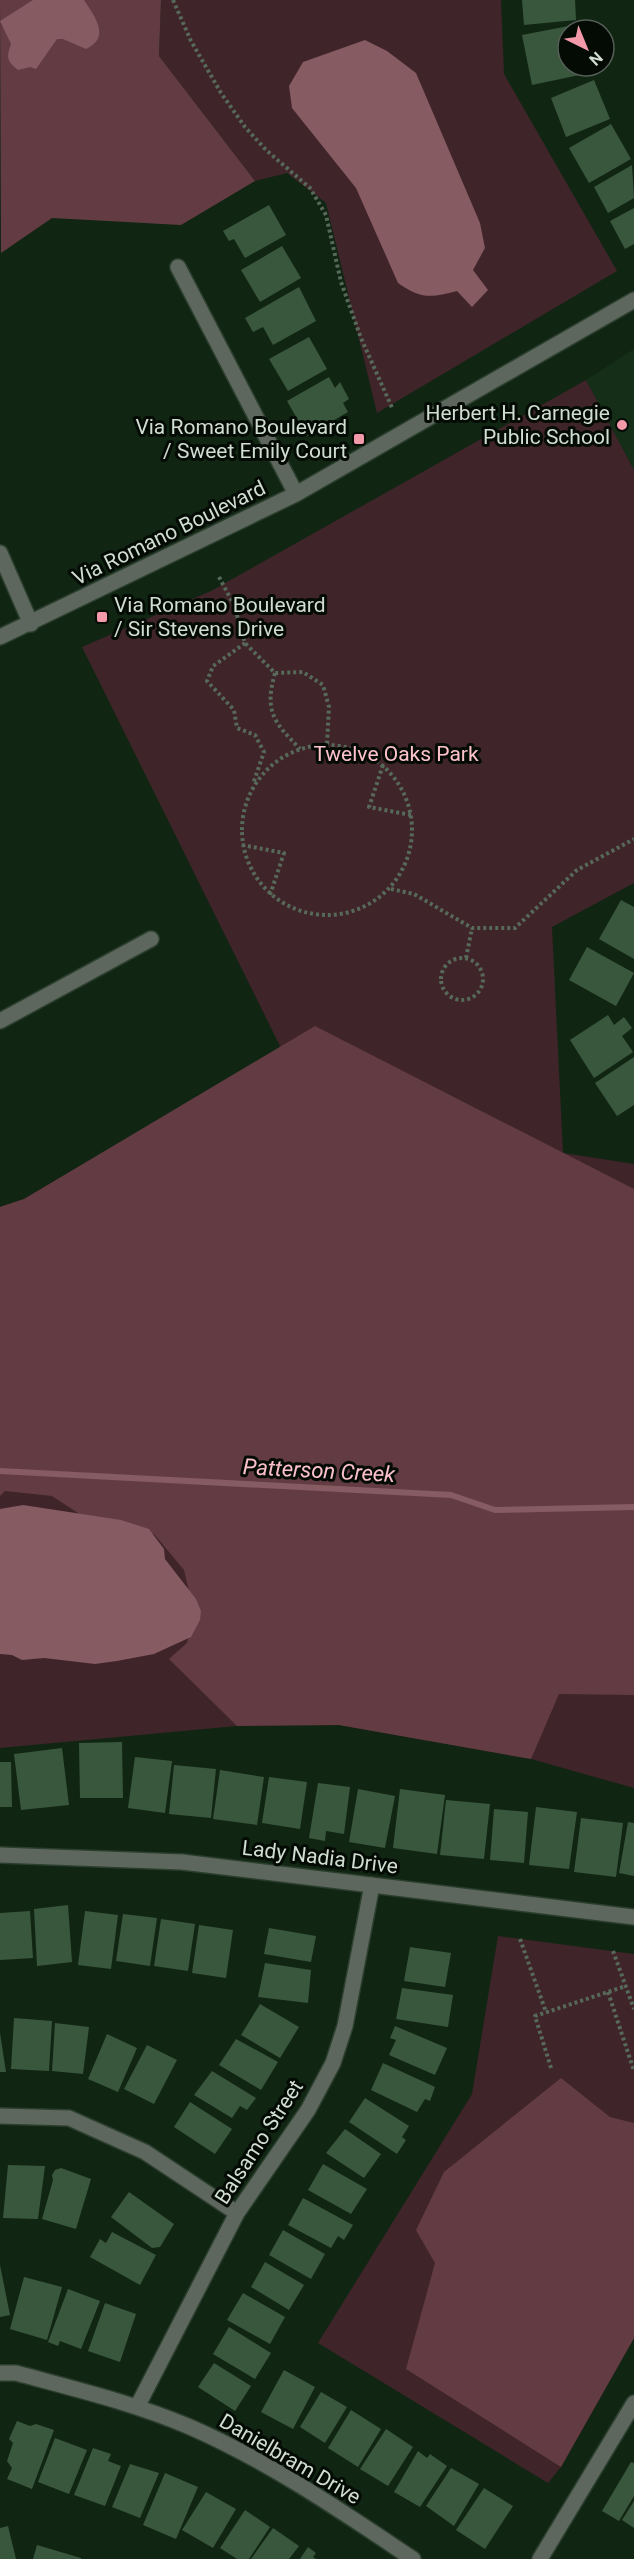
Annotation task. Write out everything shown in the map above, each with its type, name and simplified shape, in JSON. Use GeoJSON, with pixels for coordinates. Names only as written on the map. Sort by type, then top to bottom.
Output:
{"type":"FeatureCollection","features":[{"type":"Feature","properties":{"kind":"street"},"geometry":{"type":"LineString","coordinates":[[178,267],[296,494]]}},
{"type":"Feature","properties":{"kind":"street","name":"Via Romano Boulevard"},"geometry":{"type":"LineString","coordinates":[[0,637],[296,494],[634,300]]}},
{"type":"Feature","properties":{"kind":"street"},"geometry":{"type":"LineString","coordinates":[[0,553],[31,624]]}},
{"type":"Feature","properties":{"kind":"street"},"geometry":{"type":"LineString","coordinates":[[0,1021],[151,939]]}},
{"type":"Feature","properties":{"kind":"street","name":"Lady Nadia Drive"},"geometry":{"type":"LineString","coordinates":[[0,1855],[182,1862],[634,1917]]}},
{"type":"Feature","properties":{"kind":"street","name":"Balsamo Street"},"geometry":{"type":"LineString","coordinates":[[137,2407],[237,2212],[308,2110],[333,2063],[345,2026],[372,1885]]}},
{"type":"Feature","properties":{"kind":"street"},"geometry":{"type":"LineString","coordinates":[[0,2116],[69,2118],[145,2152],[237,2212]]}},
{"type":"Feature","properties":{"kind":"street","name":"Danielbram Drive"},"geometry":{"type":"LineString","coordinates":[[0,2373],[16,2373],[137,2407],[242,2451],[314,2494],[413,2559]]}},
{"type":"Feature","properties":{"kind":"street"},"geometry":{"type":"LineString","coordinates":[[540,2559],[634,2403]]}},
{"type":"Feature","properties":{"kind":"path"},"geometry":{"type":"LineString","coordinates":[[173,0],[191,41],[221,93],[245,127],[266,150],[310,188],[326,215],[340,282],[361,338],[393,410]]}},
{"type":"Feature","properties":{"kind":"path"},"geometry":{"type":"LineString","coordinates":[[219,577],[234,605],[245,643],[275,673],[303,672],[323,685],[329,707],[327,744]]}},
{"type":"Feature","properties":{"kind":"path"},"geometry":{"type":"LineString","coordinates":[[245,643],[213,666],[207,681],[234,710],[237,728],[255,735],[264,752],[242,815],[242,845],[252,872],[270,896],[292,909],[327,916],[345,914],[369,905],[390,888],[402,873],[410,854],[413,835],[412,815],[402,787],[383,765],[366,753],[327,744],[300,748],[281,757],[265,771],[253,787]]}},
{"type":"Feature","properties":{"kind":"path"},"geometry":{"type":"LineString","coordinates":[[275,673],[270,691],[271,714],[300,748]]}},
{"type":"Feature","properties":{"kind":"path"},"geometry":{"type":"LineString","coordinates":[[383,765],[369,807],[412,815]]}},
{"type":"Feature","properties":{"kind":"path"},"geometry":{"type":"LineString","coordinates":[[390,888],[414,894],[472,928],[515,928],[577,870],[634,839]]}},
{"type":"Feature","properties":{"kind":"path"},"geometry":{"type":"LineString","coordinates":[[242,845],[284,853],[270,896]]}},
{"type":"Feature","properties":{"kind":"path"},"geometry":{"type":"LineString","coordinates":[[466,958],[472,928]]}},
{"type":"Feature","properties":{"kind":"path"},"geometry":{"type":"LineString","coordinates":[[466,958],[477,964],[481,970],[483,984],[470,999],[457,1000],[445,993],[442,986],[442,972],[451,961],[466,958]]}},
{"type":"Feature","properties":{"kind":"path"},"geometry":{"type":"LineString","coordinates":[[520,1939],[546,2012]]}},
{"type":"Feature","properties":{"kind":"path"},"geometry":{"type":"LineString","coordinates":[[612,1951],[634,2009]]}},
{"type":"Feature","properties":{"kind":"path"},"geometry":{"type":"LineString","coordinates":[[551,2068],[535,2016],[626,1986]]}},
{"type":"Feature","properties":{"kind":"path"},"geometry":{"type":"LineString","coordinates":[[608,1992],[634,2071]]}},
{"type":"Feature","properties":{"kind":"shaded area"},"geometry":{"type":"Polygon","coordinates":[[[0,0],[161,0],[159,56],[255,181],[181,225],[52,218],[1,253],[0,0]]]}},
{"type":"Feature","properties":{"kind":"shaded area"},"geometry":{"type":"Polygon","coordinates":[[[33,0],[84,0],[96,20],[98,39],[86,49],[63,39],[57,39],[36,69],[30,67],[18,70],[8,59],[11,44],[0,21],[33,0]]]}},
{"type":"Feature","properties":{"kind":"shaded area"},"geometry":{"type":"Polygon","coordinates":[[[365,40],[387,51],[416,73],[480,223],[485,248],[473,270],[488,290],[472,307],[457,291],[426,296],[413,292],[398,283],[356,188],[292,108],[289,86],[303,62],[365,40]]]}},
{"type":"Feature","properties":{"kind":"shaded area","name":"Herbert H. Carnegie Public School"},"geometry":{"type":"Polygon","coordinates":[[[634,349],[634,470],[586,380],[634,349]]]}},
{"type":"Feature","properties":{"kind":"shaded area"},"geometry":{"type":"Polygon","coordinates":[[[315,1026],[634,1189],[634,1695],[559,1694],[531,1759],[339,1725],[237,1726],[169,1659],[187,1643],[194,1612],[184,1570],[154,1534],[130,1527],[110,1534],[52,1496],[5,1491],[0,1496],[0,1207],[24,1199],[315,1026]]]}},
{"type":"Feature","properties":{"kind":"shaded area"},"geometry":{"type":"Polygon","coordinates":[[[23,1505],[121,1520],[149,1529],[164,1549],[165,1559],[196,1599],[201,1611],[200,1620],[191,1637],[154,1654],[95,1664],[44,1658],[22,1660],[12,1655],[0,1654],[0,1509],[23,1505]]]}},
{"type":"Feature","properties":{"kind":"shaded area"},"geometry":{"type":"Polygon","coordinates":[[[561,2078],[610,2117],[634,2123],[634,2338],[561,2467],[406,2369],[435,2263],[416,2230],[444,2172],[561,2078]]]}},
{"type":"Feature","properties":{"kind":"green space"},"geometry":{"type":"Polygon","coordinates":[[[161,0],[501,0],[504,74],[617,271],[377,413],[326,203],[287,173],[255,181],[159,56],[161,0]]]}},
{"type":"Feature","properties":{"kind":"green space","name":"Twelve Oaks Park"},"geometry":{"type":"Polygon","coordinates":[[[586,380],[634,470],[634,883],[552,927],[563,1153],[634,1164],[634,1788],[531,1759],[339,1725],[237,1726],[0,1748],[0,1207],[24,1199],[281,1048],[82,647],[211,591],[586,380]]]}},
{"type":"Feature","properties":{"kind":"green space"},"geometry":{"type":"Polygon","coordinates":[[[498,1936],[634,1954],[634,2338],[561,2467],[548,2483],[318,2343],[472,2094],[498,1936]]]}},
{"type":"Feature","properties":{"kind":"building"},"geometry":{"type":"Polygon","coordinates":[[[522,0],[575,0],[576,18],[556,18],[556,22],[524,25],[522,0]]]}},
{"type":"Feature","properties":{"kind":"building"},"geometry":{"type":"Polygon","coordinates":[[[556,28],[556,78],[565,78],[532,85],[522,35],[556,28]]]}},
{"type":"Feature","properties":{"kind":"building"},"geometry":{"type":"Polygon","coordinates":[[[594,80],[610,119],[566,137],[551,98],[594,80]]]}},
{"type":"Feature","properties":{"kind":"building"},"geometry":{"type":"Polygon","coordinates":[[[611,124],[631,159],[589,183],[569,148],[611,124]]]}},
{"type":"Feature","properties":{"kind":"building"},"geometry":{"type":"Polygon","coordinates":[[[632,165],[634,198],[608,213],[594,187],[632,165]]]}},
{"type":"Feature","properties":{"kind":"building"},"geometry":{"type":"Polygon","coordinates":[[[269,205],[286,235],[245,258],[234,239],[229,241],[223,231],[269,205]]]}},
{"type":"Feature","properties":{"kind":"building"},"geometry":{"type":"Polygon","coordinates":[[[634,208],[634,244],[625,249],[610,221],[634,208]]]}},
{"type":"Feature","properties":{"kind":"building"},"geometry":{"type":"Polygon","coordinates":[[[282,246],[301,278],[260,302],[241,270],[282,246]]]}},
{"type":"Feature","properties":{"kind":"building"},"geometry":{"type":"Polygon","coordinates":[[[299,287],[316,321],[273,345],[263,327],[253,332],[245,318],[299,287]]]}},
{"type":"Feature","properties":{"kind":"building"},"geometry":{"type":"Polygon","coordinates":[[[309,337],[327,369],[288,391],[269,359],[309,337]]]}},
{"type":"Feature","properties":{"kind":"building"},"geometry":{"type":"Polygon","coordinates":[[[329,377],[335,388],[340,382],[349,399],[343,403],[348,412],[307,436],[287,401],[329,377]]]}},
{"type":"Feature","properties":{"kind":"building"},"geometry":{"type":"Polygon","coordinates":[[[621,900],[634,907],[634,959],[599,939],[621,900]]]}},
{"type":"Feature","properties":{"kind":"building"},"geometry":{"type":"Polygon","coordinates":[[[587,947],[634,973],[616,1006],[569,980],[587,947]]]}},
{"type":"Feature","properties":{"kind":"building"},"geometry":{"type":"Polygon","coordinates":[[[608,1015],[614,1025],[624,1017],[632,1028],[622,1036],[633,1052],[594,1078],[570,1040],[608,1015]]]}},
{"type":"Feature","properties":{"kind":"building"},"geometry":{"type":"Polygon","coordinates":[[[634,1057],[634,1105],[617,1116],[595,1083],[634,1057]]]}},
{"type":"Feature","properties":{"kind":"building"},"geometry":{"type":"Polygon","coordinates":[[[122,1742],[123,1798],[80,1798],[79,1743],[122,1742]]]}},
{"type":"Feature","properties":{"kind":"building"},"geometry":{"type":"Polygon","coordinates":[[[62,1748],[69,1805],[21,1810],[14,1754],[62,1748]]]}},
{"type":"Feature","properties":{"kind":"building"},"geometry":{"type":"Polygon","coordinates":[[[135,1757],[172,1761],[165,1813],[128,1808],[135,1757]]]}},
{"type":"Feature","properties":{"kind":"building"},"geometry":{"type":"Polygon","coordinates":[[[0,1762],[11,1762],[12,1807],[0,1807],[0,1762]]]}},
{"type":"Feature","properties":{"kind":"building"},"geometry":{"type":"Polygon","coordinates":[[[174,1765],[216,1769],[211,1818],[169,1814],[174,1765]]]}},
{"type":"Feature","properties":{"kind":"building"},"geometry":{"type":"Polygon","coordinates":[[[220,1770],[264,1777],[257,1825],[213,1819],[220,1770]]]}},
{"type":"Feature","properties":{"kind":"building"},"geometry":{"type":"Polygon","coordinates":[[[269,1777],[307,1782],[300,1829],[262,1823],[269,1777]]]}},
{"type":"Feature","properties":{"kind":"building"},"geometry":{"type":"Polygon","coordinates":[[[318,1783],[350,1787],[344,1834],[326,1831],[325,1841],[309,1838],[318,1783]]]}},
{"type":"Feature","properties":{"kind":"building"},"geometry":{"type":"Polygon","coordinates":[[[358,1789],[395,1796],[385,1848],[349,1842],[358,1789]]]}},
{"type":"Feature","properties":{"kind":"building"},"geometry":{"type":"Polygon","coordinates":[[[400,1789],[445,1795],[437,1854],[393,1848],[400,1789]]]}},
{"type":"Feature","properties":{"kind":"building"},"geometry":{"type":"Polygon","coordinates":[[[446,1800],[490,1804],[484,1859],[440,1855],[446,1800]]]}},
{"type":"Feature","properties":{"kind":"building"},"geometry":{"type":"Polygon","coordinates":[[[536,1807],[577,1812],[569,1869],[529,1865],[536,1807]]]}},
{"type":"Feature","properties":{"kind":"building"},"geometry":{"type":"Polygon","coordinates":[[[494,1809],[528,1812],[524,1863],[490,1860],[494,1809]]]}},
{"type":"Feature","properties":{"kind":"building"},"geometry":{"type":"Polygon","coordinates":[[[581,1818],[623,1823],[616,1877],[574,1872],[581,1818]]]}},
{"type":"Feature","properties":{"kind":"building"},"geometry":{"type":"Polygon","coordinates":[[[628,1822],[634,1823],[634,1876],[619,1873],[628,1822]]]}},
{"type":"Feature","properties":{"kind":"building"},"geometry":{"type":"Polygon","coordinates":[[[68,1905],[72,1962],[37,1966],[34,1909],[68,1905]]]}},
{"type":"Feature","properties":{"kind":"building"},"geometry":{"type":"Polygon","coordinates":[[[30,1911],[33,1958],[0,1960],[0,1913],[30,1911]]]}},
{"type":"Feature","properties":{"kind":"building"},"geometry":{"type":"Polygon","coordinates":[[[85,1911],[118,1915],[111,1969],[78,1965],[85,1911]]]}},
{"type":"Feature","properties":{"kind":"building"},"geometry":{"type":"Polygon","coordinates":[[[123,1914],[157,1918],[150,1966],[116,1961],[123,1914]]]}},
{"type":"Feature","properties":{"kind":"building"},"geometry":{"type":"Polygon","coordinates":[[[161,1919],[195,1924],[188,1971],[154,1966],[161,1919]]]}},
{"type":"Feature","properties":{"kind":"building"},"geometry":{"type":"Polygon","coordinates":[[[199,1925],[233,1930],[226,1978],[192,1973],[199,1925]]]}},
{"type":"Feature","properties":{"kind":"building"},"geometry":{"type":"Polygon","coordinates":[[[269,1928],[316,1936],[311,1962],[264,1954],[269,1928]]]}},
{"type":"Feature","properties":{"kind":"building"},"geometry":{"type":"Polygon","coordinates":[[[410,1947],[451,1953],[445,1987],[404,1981],[410,1947]]]}},
{"type":"Feature","properties":{"kind":"building"},"geometry":{"type":"Polygon","coordinates":[[[265,1963],[311,1970],[308,2003],[258,1997],[265,1963]]]}},
{"type":"Feature","properties":{"kind":"building"},"geometry":{"type":"Polygon","coordinates":[[[402,1988],[453,1995],[448,2027],[396,2019],[402,1988]]]}},
{"type":"Feature","properties":{"kind":"building"},"geometry":{"type":"Polygon","coordinates":[[[260,2004],[299,2027],[280,2058],[241,2035],[260,2004]]]}},
{"type":"Feature","properties":{"kind":"building"},"geometry":{"type":"Polygon","coordinates":[[[14,2018],[52,2021],[49,2071],[11,2069],[14,2018]]]}},
{"type":"Feature","properties":{"kind":"building"},"geometry":{"type":"Polygon","coordinates":[[[55,2023],[89,2027],[83,2074],[52,2071],[55,2023]]]}},
{"type":"Feature","properties":{"kind":"building"},"geometry":{"type":"Polygon","coordinates":[[[395,2026],[447,2048],[435,2075],[389,2055],[396,2040],[390,2038],[395,2026]]]}},
{"type":"Feature","properties":{"kind":"building"},"geometry":{"type":"Polygon","coordinates":[[[0,2033],[6,2072],[0,2072],[0,2033]]]}},
{"type":"Feature","properties":{"kind":"building"},"geometry":{"type":"Polygon","coordinates":[[[107,2034],[137,2048],[118,2092],[88,2079],[107,2034]]]}},
{"type":"Feature","properties":{"kind":"building"},"geometry":{"type":"Polygon","coordinates":[[[236,2039],[278,2062],[261,2090],[219,2065],[236,2039]]]}},
{"type":"Feature","properties":{"kind":"building"},"geometry":{"type":"Polygon","coordinates":[[[147,2045],[177,2060],[154,2104],[124,2089],[147,2045]]]}},
{"type":"Feature","properties":{"kind":"building"},"geometry":{"type":"Polygon","coordinates":[[[383,2063],[435,2087],[430,2101],[425,2099],[417,2112],[371,2090],[383,2063]]]}},
{"type":"Feature","properties":{"kind":"building"},"geometry":{"type":"Polygon","coordinates":[[[212,2071],[256,2098],[247,2110],[240,2106],[232,2118],[194,2095],[212,2071]]]}},
{"type":"Feature","properties":{"kind":"building"},"geometry":{"type":"Polygon","coordinates":[[[365,2098],[409,2126],[402,2137],[406,2140],[397,2154],[349,2122],[365,2098]]]}},
{"type":"Feature","properties":{"kind":"building"},"geometry":{"type":"Polygon","coordinates":[[[190,2102],[232,2129],[215,2154],[174,2127],[190,2102]]]}},
{"type":"Feature","properties":{"kind":"building"},"geometry":{"type":"Polygon","coordinates":[[[345,2129],[381,2154],[364,2178],[326,2153],[345,2129]]]}},
{"type":"Feature","properties":{"kind":"building"},"geometry":{"type":"Polygon","coordinates":[[[323,2164],[367,2189],[351,2214],[308,2190],[323,2164]]]}},
{"type":"Feature","properties":{"kind":"building"},"geometry":{"type":"Polygon","coordinates":[[[8,2165],[45,2166],[38,2219],[3,2218],[8,2165]]]}},
{"type":"Feature","properties":{"kind":"building"},"geometry":{"type":"Polygon","coordinates":[[[61,2168],[91,2179],[76,2229],[42,2219],[53,2180],[52,2175],[55,2170],[61,2168]]]}},
{"type":"Feature","properties":{"kind":"building"},"geometry":{"type":"Polygon","coordinates":[[[129,2192],[174,2224],[160,2247],[152,2248],[111,2217],[129,2192]]]}},
{"type":"Feature","properties":{"kind":"building"},"geometry":{"type":"Polygon","coordinates":[[[303,2198],[353,2225],[344,2240],[338,2236],[331,2248],[288,2225],[303,2198]]]}},
{"type":"Feature","properties":{"kind":"building"},"geometry":{"type":"Polygon","coordinates":[[[283,2230],[325,2254],[311,2279],[269,2255],[283,2230]]]}},
{"type":"Feature","properties":{"kind":"building"},"geometry":{"type":"Polygon","coordinates":[[[112,2232],[156,2255],[140,2285],[90,2257],[100,2239],[106,2243],[112,2232]]]}},
{"type":"Feature","properties":{"kind":"building"},"geometry":{"type":"Polygon","coordinates":[[[265,2262],[304,2285],[289,2310],[251,2287],[265,2262]]]}},
{"type":"Feature","properties":{"kind":"building"},"geometry":{"type":"Polygon","coordinates":[[[0,2265],[10,2315],[0,2317],[0,2265]]]}},
{"type":"Feature","properties":{"kind":"building"},"geometry":{"type":"Polygon","coordinates":[[[24,2277],[62,2287],[47,2340],[10,2329],[24,2277]]]}},
{"type":"Feature","properties":{"kind":"building"},"geometry":{"type":"Polygon","coordinates":[[[68,2289],[100,2301],[81,2349],[60,2341],[58,2346],[48,2342],[68,2289]]]}},
{"type":"Feature","properties":{"kind":"building"},"geometry":{"type":"Polygon","coordinates":[[[243,2293],[285,2317],[270,2344],[227,2320],[243,2293]]]}},
{"type":"Feature","properties":{"kind":"building"},"geometry":{"type":"Polygon","coordinates":[[[105,2303],[136,2314],[120,2362],[88,2351],[105,2303]]]}},
{"type":"Feature","properties":{"kind":"building"},"geometry":{"type":"Polygon","coordinates":[[[229,2327],[271,2353],[255,2379],[213,2354],[229,2327]]]}},
{"type":"Feature","properties":{"kind":"building"},"geometry":{"type":"Polygon","coordinates":[[[214,2363],[251,2386],[235,2411],[198,2387],[214,2363]]]}},
{"type":"Feature","properties":{"kind":"building"},"geometry":{"type":"Polygon","coordinates":[[[284,2370],[315,2387],[293,2429],[261,2412],[284,2370]]]}},
{"type":"Feature","properties":{"kind":"building"},"geometry":{"type":"Polygon","coordinates":[[[321,2392],[347,2407],[325,2443],[300,2427],[321,2392]]]}},
{"type":"Feature","properties":{"kind":"building"},"geometry":{"type":"Polygon","coordinates":[[[351,2410],[381,2429],[358,2467],[328,2448],[351,2410]]]}},
{"type":"Feature","properties":{"kind":"building"},"geometry":{"type":"Polygon","coordinates":[[[17,2421],[54,2430],[32,2489],[7,2479],[12,2468],[7,2461],[13,2443],[9,2439],[17,2421]]]}},
{"type":"Feature","properties":{"kind":"building"},"geometry":{"type":"Polygon","coordinates":[[[386,2429],[413,2447],[388,2486],[360,2469],[386,2429]]]}},
{"type":"Feature","properties":{"kind":"building"},"geometry":{"type":"Polygon","coordinates":[[[55,2438],[87,2450],[69,2494],[38,2482],[55,2438]]]}},
{"type":"Feature","properties":{"kind":"building"},"geometry":{"type":"Polygon","coordinates":[[[93,2448],[111,2454],[108,2461],[121,2466],[105,2506],[74,2495],[93,2448]]]}},
{"type":"Feature","properties":{"kind":"building"},"geometry":{"type":"Polygon","coordinates":[[[418,2451],[427,2458],[430,2454],[447,2466],[420,2507],[394,2492],[418,2451]]]}},
{"type":"Feature","properties":{"kind":"building"},"geometry":{"type":"Polygon","coordinates":[[[631,2462],[634,2463],[634,2496],[619,2521],[602,2511],[631,2462]]]}},
{"type":"Feature","properties":{"kind":"building"},"geometry":{"type":"Polygon","coordinates":[[[130,2464],[159,2473],[140,2518],[112,2507],[130,2464]]]}},
{"type":"Feature","properties":{"kind":"building"},"geometry":{"type":"Polygon","coordinates":[[[451,2468],[479,2484],[454,2526],[426,2506],[451,2468]]]}},
{"type":"Feature","properties":{"kind":"building"},"geometry":{"type":"Polygon","coordinates":[[[165,2473],[198,2487],[176,2539],[143,2525],[165,2473]]]}},
{"type":"Feature","properties":{"kind":"building"},"geometry":{"type":"Polygon","coordinates":[[[484,2488],[513,2506],[485,2549],[456,2530],[484,2488]]]}},
{"type":"Feature","properties":{"kind":"building"},"geometry":{"type":"Polygon","coordinates":[[[206,2492],[236,2509],[213,2548],[182,2530],[206,2492]]]}},
{"type":"Feature","properties":{"kind":"building"},"geometry":{"type":"Polygon","coordinates":[[[634,2501],[634,2528],[622,2520],[634,2501]]]}},
{"type":"Feature","properties":{"kind":"building"},"geometry":{"type":"Polygon","coordinates":[[[245,2510],[270,2527],[249,2559],[237,2559],[220,2548],[245,2510]]]}},
{"type":"Feature","properties":{"kind":"building"},"geometry":{"type":"Polygon","coordinates":[[[8,2526],[16,2559],[0,2559],[0,2528],[8,2526]]]}},
{"type":"Feature","properties":{"kind":"building"},"geometry":{"type":"Polygon","coordinates":[[[273,2528],[299,2546],[289,2559],[251,2559],[273,2528]]]}},
{"type":"Feature","properties":{"kind":"building"},"geometry":{"type":"Polygon","coordinates":[[[37,2545],[81,2558],[81,2559],[33,2559],[37,2545]]]}},
{"type":"Feature","properties":{"kind":"building"},"geometry":{"type":"Polygon","coordinates":[[[308,2547],[316,2553],[313,2557],[316,2559],[300,2559],[308,2547]]]}},
{"type":"Feature","properties":{"kind":"waterway","name":"Patterson Creek"},"geometry":{"type":"LineString","coordinates":[[0,1471],[451,1495],[495,1510],[634,1507]]}},
{"type":"Feature","properties":{"kind":"place","name":"Herbert H. Carnegie Public School"},"geometry":{"type":"Point","coordinates":[622,425]}},
{"type":"Feature","properties":{"kind":"place","name":"Via Romano Boulevard / Sweet Emily Court"},"geometry":{"type":"Point","coordinates":[359,439]}},
{"type":"Feature","properties":{"kind":"place","name":"Via Romano Boulevard / Sir Stevens Drive"},"geometry":{"type":"Point","coordinates":[102,617]}}]}
